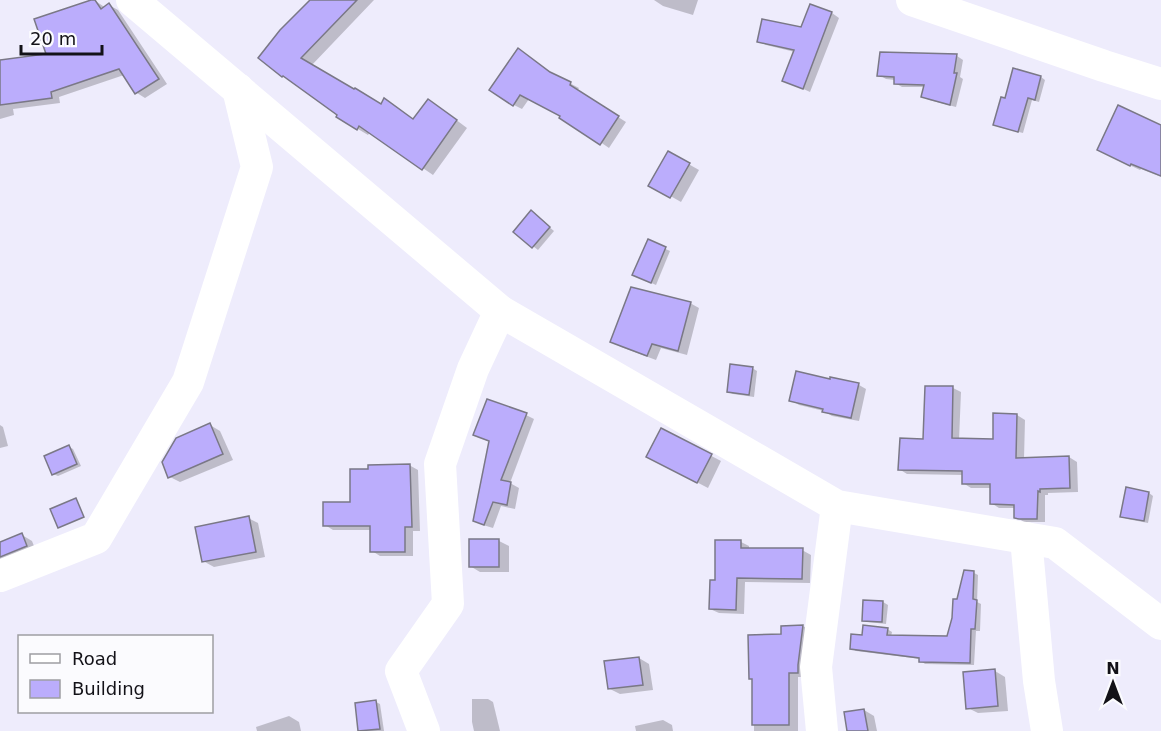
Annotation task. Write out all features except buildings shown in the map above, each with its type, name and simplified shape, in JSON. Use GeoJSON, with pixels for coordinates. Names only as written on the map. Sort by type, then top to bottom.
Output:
{"type":"FeatureCollection","features":[{"type":"Feature","properties":{"kind":"street"},"geometry":{"type":"LineString","coordinates":[[132,0],[500,311],[837,506],[1055,543],[1161,624]]}},
{"type":"Feature","properties":{"kind":"street"},"geometry":{"type":"LineString","coordinates":[[912,0],[1161,84]]}},
{"type":"Feature","properties":{"kind":"street"},"geometry":{"type":"LineString","coordinates":[[0,576],[96,538],[188,382],[257,167],[238,89]]}},
{"type":"Feature","properties":{"kind":"street"},"geometry":{"type":"LineString","coordinates":[[424,731],[401,671],[448,604],[440,464],[473,369],[500,311]]}},
{"type":"Feature","properties":{"kind":"street"},"geometry":{"type":"LineString","coordinates":[[822,731],[816,667],[837,506]]}},
{"type":"Feature","properties":{"kind":"street"},"geometry":{"type":"LineString","coordinates":[[1026,538],[1039,681],[1047,731]]}}]}
